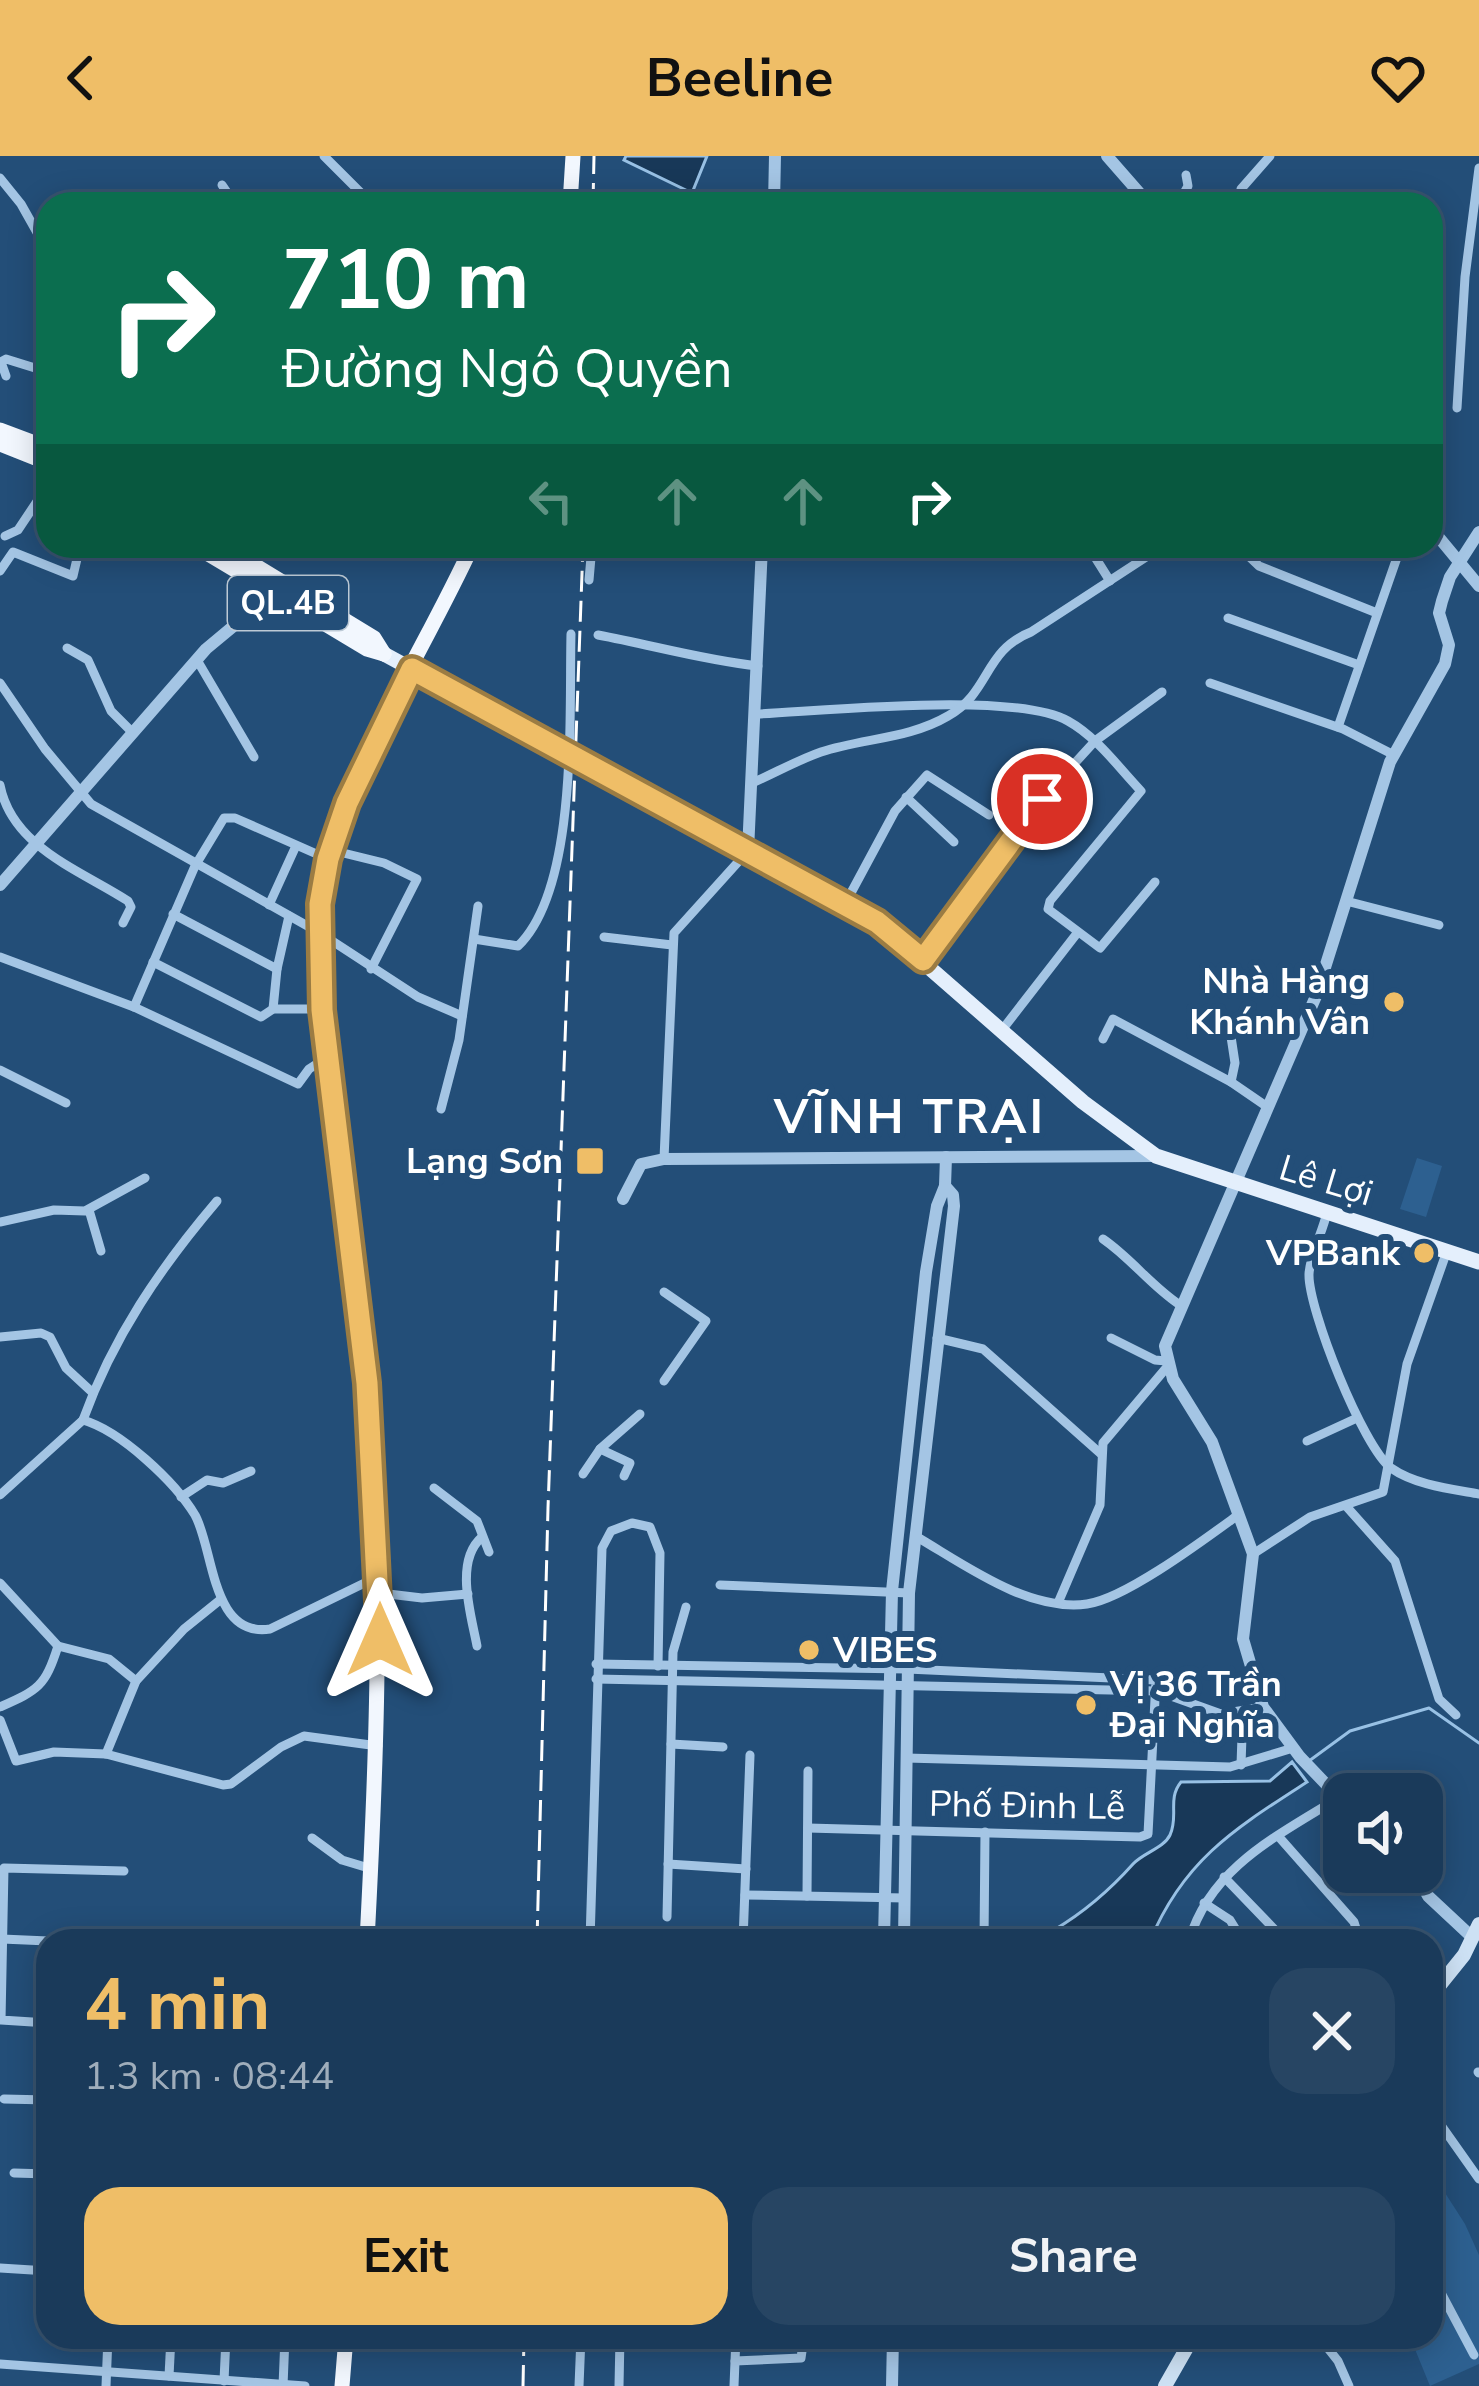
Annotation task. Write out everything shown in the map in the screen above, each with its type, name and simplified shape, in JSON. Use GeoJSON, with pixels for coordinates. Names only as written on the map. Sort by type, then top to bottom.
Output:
{"type":"FeatureCollection","features":[{"type":"Feature","properties":{"kind":"highway"},"geometry":{"type":"LineString","coordinates":[[571,192],[573,156]]}},
{"type":"Feature","properties":{"kind":"highway"},"geometry":{"type":"LineString","coordinates":[[0,430],[36,446]]}},
{"type":"Feature","properties":{"kind":"highway"},"geometry":{"type":"LineString","coordinates":[[0,444],[36,449]]}},
{"type":"Feature","properties":{"kind":"highway","name":"QL.4B"},"geometry":{"type":"LineString","coordinates":[[218,558],[275,588],[367,649],[384,654]]}},
{"type":"Feature","properties":{"kind":"highway","name":"QL.4B"},"geometry":{"type":"LineString","coordinates":[[239,558],[275,588]]}},
{"type":"Feature","properties":{"kind":"highway"},"geometry":{"type":"LineString","coordinates":[[368,1929],[378,1745],[380,1584],[365,1365],[322,1010],[320,933],[329,855],[359,773],[466,558]]}},
{"type":"Feature","properties":{"kind":"highway"},"geometry":{"type":"LineString","coordinates":[[342,2386],[345,2349]]}},
{"type":"Feature","properties":{"kind":"main road","name":"Lê Lợi"},"geometry":{"type":"LineString","coordinates":[[384,654],[877,922],[1083,1102],[1156,1156],[1479,1262]]}},
{"type":"Feature","properties":{"kind":"main road"},"geometry":{"type":"LineString","coordinates":[[1443,1985],[1472,1959],[1476,1931]]}},
{"type":"Feature","properties":{"kind":"main road"},"geometry":{"type":"LineString","coordinates":[[1165,2386],[1185,2349]]}},
{"type":"Feature","properties":{"kind":"street"},"geometry":{"type":"LineString","coordinates":[[324,156],[360,192]]}},
{"type":"Feature","properties":{"kind":"street"},"geometry":{"type":"LineString","coordinates":[[774,192],[775,156]]}},
{"type":"Feature","properties":{"kind":"street"},"geometry":{"type":"LineString","coordinates":[[1107,156],[1138,192]]}},
{"type":"Feature","properties":{"kind":"street"},"geometry":{"type":"LineString","coordinates":[[1241,192],[1270,156]]}},
{"type":"Feature","properties":{"kind":"street"},"geometry":{"type":"LineString","coordinates":[[1457,408],[1465,278],[1479,168]]}},
{"type":"Feature","properties":{"kind":"street"},"geometry":{"type":"LineString","coordinates":[[1185,192],[1186,175]]}},
{"type":"Feature","properties":{"kind":"street"},"geometry":{"type":"LineString","coordinates":[[0,178],[36,231]]}},
{"type":"Feature","properties":{"kind":"street"},"geometry":{"type":"LineString","coordinates":[[222,185],[227,192]]}},
{"type":"Feature","properties":{"kind":"street"},"geometry":{"type":"LineString","coordinates":[[1465,278],[1479,282]]}},
{"type":"Feature","properties":{"kind":"street"},"geometry":{"type":"LineString","coordinates":[[6,376],[2,362],[6,359],[36,368]]}},
{"type":"Feature","properties":{"kind":"street"},"geometry":{"type":"LineString","coordinates":[[5,536],[18,530],[36,503]]}},
{"type":"Feature","properties":{"kind":"street"},"geometry":{"type":"LineString","coordinates":[[1323,1782],[1260,1708],[1243,1639],[1252,1554],[1212,1442],[1167,1364],[1167,1336],[1316,996],[1394,755],[1445,664],[1448,644],[1439,613],[1450,577],[1479,532]]}},
{"type":"Feature","properties":{"kind":"street"},"geometry":{"type":"LineString","coordinates":[[1443,543],[1479,586]]}},
{"type":"Feature","properties":{"kind":"street"},"geometry":{"type":"LineString","coordinates":[[0,571],[13,552],[73,576],[77,558]]}},
{"type":"Feature","properties":{"kind":"street"},"geometry":{"type":"LineString","coordinates":[[589,580],[591,558]]}},
{"type":"Feature","properties":{"kind":"street"},"geometry":{"type":"LineString","coordinates":[[664,1159],[674,933],[748,851],[762,558]]}},
{"type":"Feature","properties":{"kind":"street"},"geometry":{"type":"LineString","coordinates":[[1096,558],[1111,580]]}},
{"type":"Feature","properties":{"kind":"street"},"geometry":{"type":"LineString","coordinates":[[752,783],[823,752],[914,732],[951,716],[1009,640],[1031,632],[1144,558]]}},
{"type":"Feature","properties":{"kind":"street"},"geometry":{"type":"LineString","coordinates":[[1249,558],[1377,613]]}},
{"type":"Feature","properties":{"kind":"street"},"geometry":{"type":"LineString","coordinates":[[1338,727],[1397,558]]}},
{"type":"Feature","properties":{"kind":"street"},"geometry":{"type":"LineString","coordinates":[[0,885],[197,660],[275,588]]}},
{"type":"Feature","properties":{"kind":"street"},"geometry":{"type":"LineString","coordinates":[[1228,619],[1359,665]]}},
{"type":"Feature","properties":{"kind":"street"},"geometry":{"type":"LineString","coordinates":[[474,940],[518,946],[538,917],[557,873],[571,634]]}},
{"type":"Feature","properties":{"kind":"street"},"geometry":{"type":"LineString","coordinates":[[598,635],[677,650],[703,660],[758,666]]}},
{"type":"Feature","properties":{"kind":"street"},"geometry":{"type":"LineString","coordinates":[[67,648],[88,660],[111,711],[134,733]]}},
{"type":"Feature","properties":{"kind":"street"},"geometry":{"type":"LineString","coordinates":[[197,660],[254,757]]}},
{"type":"Feature","properties":{"kind":"street"},"geometry":{"type":"LineString","coordinates":[[0,683],[45,749],[99,810],[320,933],[371,969],[461,1016]]}},
{"type":"Feature","properties":{"kind":"street"},"geometry":{"type":"LineString","coordinates":[[1210,683],[1338,727],[1394,755]]}},
{"type":"Feature","properties":{"kind":"street"},"geometry":{"type":"LineString","coordinates":[[923,960],[1042,799],[1094,741],[1162,692]]}},
{"type":"Feature","properties":{"kind":"street"},"geometry":{"type":"LineString","coordinates":[[757,714],[963,704],[1047,713],[1067,720],[1141,791],[1048,909],[1100,948],[1155,882]]}},
{"type":"Feature","properties":{"kind":"street"},"geometry":{"type":"LineString","coordinates":[[844,904],[906,797],[931,774],[989,815]]}},
{"type":"Feature","properties":{"kind":"street"},"geometry":{"type":"LineString","coordinates":[[0,785],[4,808],[38,846],[128,901],[131,907],[123,923]]}},
{"type":"Feature","properties":{"kind":"street"},"geometry":{"type":"LineString","coordinates":[[906,797],[954,842]]}},
{"type":"Feature","properties":{"kind":"street"},"geometry":{"type":"LineString","coordinates":[[134,1006],[195,866],[224,818],[235,818],[296,848],[384,863],[416,879],[371,969]]}},
{"type":"Feature","properties":{"kind":"street"},"geometry":{"type":"LineString","coordinates":[[269,905],[296,848]]}},
{"type":"Feature","properties":{"kind":"street"},"geometry":{"type":"LineString","coordinates":[[1346,902],[1439,925]]}},
{"type":"Feature","properties":{"kind":"street"},"geometry":{"type":"LineString","coordinates":[[440,1109],[459,1040],[478,905]]}},
{"type":"Feature","properties":{"kind":"street"},"geometry":{"type":"LineString","coordinates":[[173,914],[277,969]]}},
{"type":"Feature","properties":{"kind":"street"},"geometry":{"type":"LineString","coordinates":[[274,1009],[289,916]]}},
{"type":"Feature","properties":{"kind":"street"},"geometry":{"type":"LineString","coordinates":[[1002,1030],[1078,932]]}},
{"type":"Feature","properties":{"kind":"street"},"geometry":{"type":"LineString","coordinates":[[604,937],[672,945]]}},
{"type":"Feature","properties":{"kind":"street"},"geometry":{"type":"LineString","coordinates":[[0,957],[134,1006],[298,1084],[328,1056]]}},
{"type":"Feature","properties":{"kind":"street"},"geometry":{"type":"LineString","coordinates":[[153,962],[261,1018],[274,1009],[322,1010]]}},
{"type":"Feature","properties":{"kind":"street"},"geometry":{"type":"LineString","coordinates":[[1103,1039],[1113,1019],[1266,1106]]}},
{"type":"Feature","properties":{"kind":"street"},"geometry":{"type":"LineString","coordinates":[[1231,1030],[1229,1044],[1235,1063],[1231,1082]]}},
{"type":"Feature","properties":{"kind":"street"},"geometry":{"type":"LineString","coordinates":[[0,1070],[66,1103]]}},
{"type":"Feature","properties":{"kind":"street"},"geometry":{"type":"LineString","coordinates":[[623,1199],[641,1164],[664,1159],[1156,1156]]}},
{"type":"Feature","properties":{"kind":"street"},"geometry":{"type":"LineString","coordinates":[[883,1929],[892,1592],[926,1272],[945,1186],[946,1157]]}},
{"type":"Feature","properties":{"kind":"street"},"geometry":{"type":"LineString","coordinates":[[0,1222],[55,1210],[89,1210],[145,1178]]}},
{"type":"Feature","properties":{"kind":"street"},"geometry":{"type":"LineString","coordinates":[[905,1929],[909,1593],[954,1206],[945,1186]]}},
{"type":"Feature","properties":{"kind":"street"},"geometry":{"type":"LineString","coordinates":[[0,1496],[83,1420],[122,1331],[156,1278],[217,1201]]}},
{"type":"Feature","properties":{"kind":"street"},"geometry":{"type":"LineString","coordinates":[[89,1210],[101,1251]]}},
{"type":"Feature","properties":{"kind":"street"},"geometry":{"type":"LineString","coordinates":[[1327,1212],[1309,1278],[1323,1329],[1364,1435],[1390,1467],[1438,1487],[1479,1494]]}},
{"type":"Feature","properties":{"kind":"street"},"geometry":{"type":"LineString","coordinates":[[1103,1239],[1129,1256],[1160,1292],[1180,1305]]}},
{"type":"Feature","properties":{"kind":"street"},"geometry":{"type":"LineString","coordinates":[[1252,1554],[1310,1517],[1383,1492],[1407,1364],[1447,1251]]}},
{"type":"Feature","properties":{"kind":"street"},"geometry":{"type":"LineString","coordinates":[[926,1272],[944,1274]]}},
{"type":"Feature","properties":{"kind":"street"},"geometry":{"type":"LineString","coordinates":[[664,1292],[706,1321],[664,1381]]}},
{"type":"Feature","properties":{"kind":"street"},"geometry":{"type":"LineString","coordinates":[[0,1337],[50,1337],[66,1368],[93,1394]]}},
{"type":"Feature","properties":{"kind":"street"},"geometry":{"type":"LineString","coordinates":[[937,1338],[983,1349],[1101,1454]]}},
{"type":"Feature","properties":{"kind":"street"},"geometry":{"type":"LineString","coordinates":[[1112,1338],[1167,1364]]}},
{"type":"Feature","properties":{"kind":"street"},"geometry":{"type":"LineString","coordinates":[[1058,1604],[1095,1522],[1101,1454],[1111,1430],[1167,1364]]}},
{"type":"Feature","properties":{"kind":"street"},"geometry":{"type":"LineString","coordinates":[[915,1378],[933,1379]]}},
{"type":"Feature","properties":{"kind":"street"},"geometry":{"type":"LineString","coordinates":[[583,1474],[600,1449],[640,1414]]}},
{"type":"Feature","properties":{"kind":"street"},"geometry":{"type":"LineString","coordinates":[[1307,1442],[1357,1418]]}},
{"type":"Feature","properties":{"kind":"street"},"geometry":{"type":"LineString","coordinates":[[83,1420],[121,1438],[181,1497],[200,1525],[220,1600],[245,1624],[261,1630],[380,1584],[422,1598],[468,1594]]}},
{"type":"Feature","properties":{"kind":"street"},"geometry":{"type":"LineString","coordinates":[[600,1449],[630,1463],[624,1476]]}},
{"type":"Feature","properties":{"kind":"street"},"geometry":{"type":"LineString","coordinates":[[181,1497],[207,1480],[223,1484],[250,1471]]}},
{"type":"Feature","properties":{"kind":"street"},"geometry":{"type":"LineString","coordinates":[[434,1488],[477,1521],[489,1552]]}},
{"type":"Feature","properties":{"kind":"street"},"geometry":{"type":"LineString","coordinates":[[1346,1506],[1395,1562],[1439,1699],[1456,1714]]}},
{"type":"Feature","properties":{"kind":"street"},"geometry":{"type":"LineString","coordinates":[[901,1523],[1005,1586],[1058,1604],[1098,1602],[1238,1515]]}},
{"type":"Feature","properties":{"kind":"street"},"geometry":{"type":"LineString","coordinates":[[590,1929],[602,1548],[611,1531],[632,1523],[645,1524],[654,1533],[659,1553],[658,1666]]}},
{"type":"Feature","properties":{"kind":"street"},"geometry":{"type":"LineString","coordinates":[[477,1646],[468,1594],[469,1561],[482,1537]]}},
{"type":"Feature","properties":{"kind":"street"},"geometry":{"type":"LineString","coordinates":[[0,1583],[4,1597],[58,1646],[109,1659],[136,1682]]}},
{"type":"Feature","properties":{"kind":"street"},"geometry":{"type":"LineString","coordinates":[[720,1585],[909,1593]]}},
{"type":"Feature","properties":{"kind":"street"},"geometry":{"type":"LineString","coordinates":[[106,1754],[136,1682],[184,1629],[220,1600]]}},
{"type":"Feature","properties":{"kind":"street"},"geometry":{"type":"LineString","coordinates":[[667,1917],[674,1645],[686,1607]]}},
{"type":"Feature","properties":{"kind":"street"},"geometry":{"type":"LineString","coordinates":[[0,1707],[40,1688],[58,1646]]}},
{"type":"Feature","properties":{"kind":"street"},"geometry":{"type":"LineString","coordinates":[[596,1664],[808,1669],[1157,1691],[1221,1714],[1260,1708]]}},
{"type":"Feature","properties":{"kind":"street"},"geometry":{"type":"LineString","coordinates":[[808,1669],[808,1684]]}},
{"type":"Feature","properties":{"kind":"street"},"geometry":{"type":"LineString","coordinates":[[596,1679],[808,1684],[889,1676]]}},
{"type":"Feature","properties":{"kind":"street","name":"Phố Đinh Lễ"},"geometry":{"type":"LineString","coordinates":[[808,1828],[1148,1834],[1154,1678],[907,1677]]}},
{"type":"Feature","properties":{"kind":"street"},"geometry":{"type":"LineString","coordinates":[[1241,1765],[1244,1731],[1260,1708]]}},
{"type":"Feature","properties":{"kind":"street"},"geometry":{"type":"LineString","coordinates":[[0,1720],[16,1761],[55,1752],[106,1754],[223,1785],[304,1736],[378,1745]]}},
{"type":"Feature","properties":{"kind":"street"},"geometry":{"type":"LineString","coordinates":[[671,1744],[723,1747]]}},
{"type":"Feature","properties":{"kind":"street"},"geometry":{"type":"LineString","coordinates":[[744,1929],[750,1755]]}},
{"type":"Feature","properties":{"kind":"street"},"geometry":{"type":"LineString","coordinates":[[887,1759],[1152,1767],[1301,1758]]}},
{"type":"Feature","properties":{"kind":"street"},"geometry":{"type":"LineString","coordinates":[[807,1896],[808,1771]]}},
{"type":"Feature","properties":{"kind":"street"},"geometry":{"type":"LineString","coordinates":[[1194,1929],[1204,1903],[1240,1862],[1323,1811]]}},
{"type":"Feature","properties":{"kind":"street"},"geometry":{"type":"LineString","coordinates":[[984,1929],[985,1832]]}},
{"type":"Feature","properties":{"kind":"street"},"geometry":{"type":"LineString","coordinates":[[1279,1837],[1356,1929]]}},
{"type":"Feature","properties":{"kind":"street"},"geometry":{"type":"LineString","coordinates":[[312,1838],[343,1860],[372,1869]]}},
{"type":"Feature","properties":{"kind":"street"},"geometry":{"type":"LineString","coordinates":[[668,1864],[746,1868]]}},
{"type":"Feature","properties":{"kind":"street"},"geometry":{"type":"LineString","coordinates":[[36,2022],[1,2020],[4,1868],[124,1871]]}},
{"type":"Feature","properties":{"kind":"street"},"geometry":{"type":"LineString","coordinates":[[1224,1877],[1274,1929]]}},
{"type":"Feature","properties":{"kind":"street"},"geometry":{"type":"LineString","coordinates":[[1428,1893],[1434,1903],[1476,1931]]}},
{"type":"Feature","properties":{"kind":"street"},"geometry":{"type":"LineString","coordinates":[[745,1895],[905,1898]]}},
{"type":"Feature","properties":{"kind":"street"},"geometry":{"type":"LineString","coordinates":[[1204,1903],[1231,1920],[1236,1929]]}},
{"type":"Feature","properties":{"kind":"street"},"geometry":{"type":"LineString","coordinates":[[2,1940],[36,1941]]}},
{"type":"Feature","properties":{"kind":"street"},"geometry":{"type":"LineString","coordinates":[[4,2098],[36,2099]]}},
{"type":"Feature","properties":{"kind":"street"},"geometry":{"type":"LineString","coordinates":[[1443,2128],[1479,2179]]}},
{"type":"Feature","properties":{"kind":"street"},"geometry":{"type":"LineString","coordinates":[[14,2173],[36,2174]]}},
{"type":"Feature","properties":{"kind":"street"},"geometry":{"type":"LineString","coordinates":[[0,2269],[36,2270]]}},
{"type":"Feature","properties":{"kind":"street"},"geometry":{"type":"LineString","coordinates":[[1443,2296],[1474,2355]]}},
{"type":"Feature","properties":{"kind":"street"},"geometry":{"type":"LineString","coordinates":[[106,2386],[107,2349]]}},
{"type":"Feature","properties":{"kind":"street"},"geometry":{"type":"LineString","coordinates":[[170,2376],[171,2349]]}},
{"type":"Feature","properties":{"kind":"street"},"geometry":{"type":"LineString","coordinates":[[224,2383],[225,2349]]}},
{"type":"Feature","properties":{"kind":"street"},"geometry":{"type":"LineString","coordinates":[[283,2385],[284,2349]]}},
{"type":"Feature","properties":{"kind":"street"},"geometry":{"type":"LineString","coordinates":[[579,2386],[580,2349]]}},
{"type":"Feature","properties":{"kind":"street"},"geometry":{"type":"LineString","coordinates":[[619,2386],[620,2349]]}},
{"type":"Feature","properties":{"kind":"street"},"geometry":{"type":"LineString","coordinates":[[734,2386],[736,2349]]}},
{"type":"Feature","properties":{"kind":"street"},"geometry":{"type":"LineString","coordinates":[[735,2361],[801,2358],[802,2349]]}},
{"type":"Feature","properties":{"kind":"street"},"geometry":{"type":"LineString","coordinates":[[892,2386],[893,2349]]}},
{"type":"Feature","properties":{"kind":"street"},"geometry":{"type":"LineString","coordinates":[[1328,2349],[1348,2386]]}},
{"type":"Feature","properties":{"kind":"street"},"geometry":{"type":"LineString","coordinates":[[0,2364],[305,2386]]}},
{"type":"Feature","properties":{"kind":"shaded area"},"geometry":{"type":"Polygon","coordinates":[[[626,156],[707,156],[692,192],[624,160],[626,156]]]}},
{"type":"Feature","properties":{"kind":"shaded area"},"geometry":{"type":"Polygon","coordinates":[[[1417,1158],[1442,1166],[1426,1217],[1400,1209],[1417,1158]]]}},
{"type":"Feature","properties":{"kind":"shaded area"},"geometry":{"type":"Polygon","coordinates":[[[1292,1762],[1307,1782],[1215,1848],[1179,1888],[1156,1929],[1056,1929],[1167,1840],[1181,1782],[1270,1781],[1292,1762]]]}},
{"type":"Feature","properties":{"kind":"shaded area"},"geometry":{"type":"Polygon","coordinates":[[[1443,2190],[1479,2255],[1479,2364],[1430,2386],[1415,2349],[1443,2349],[1443,2190]]]}},
{"type":"Feature","properties":{"kind":"waterway"},"geometry":{"type":"LineString","coordinates":[[1309,1761],[1350,1731],[1429,1708],[1479,1743]]}},
{"type":"Feature","properties":{"kind":"railway"},"geometry":{"type":"LineString","coordinates":[[593,192],[594,156]]}},
{"type":"Feature","properties":{"kind":"railway"},"geometry":{"type":"LineString","coordinates":[[537,1929],[583,558]]}},
{"type":"Feature","properties":{"kind":"railway"},"geometry":{"type":"LineString","coordinates":[[523,2386],[524,2349]]}},
{"type":"Feature","properties":{"kind":"place","name":"Nhà Hàng Khánh Vân"},"geometry":{"type":"Point","coordinates":[1394,1002]}},
{"type":"Feature","properties":{"kind":"place","name":"Lạng Sơn"},"geometry":{"type":"Point","coordinates":[590,1161]}},
{"type":"Feature","properties":{"kind":"place","name":"VPBank"},"geometry":{"type":"Point","coordinates":[1424,1253]}},
{"type":"Feature","properties":{"kind":"place","name":"VIBES"},"geometry":{"type":"Point","coordinates":[809,1650]}},
{"type":"Feature","properties":{"kind":"place","name":"Vị 36 Trần Đại Nghĩa"},"geometry":{"type":"Point","coordinates":[1086,1705]}},
{"type":"Feature","properties":{"kind":"district","name":"VĨNH TRẠI"},"geometry":{"type":"Point","coordinates":[910,1117]}},
{"type":"Feature","properties":{"kind":"route"},"geometry":{"type":"LineString","coordinates":[[380,1640],[367,1383],[322,1010],[320,904],[328,859],[347,803],[412,669],[877,922],[923,960],[1042,799]]}}]}
